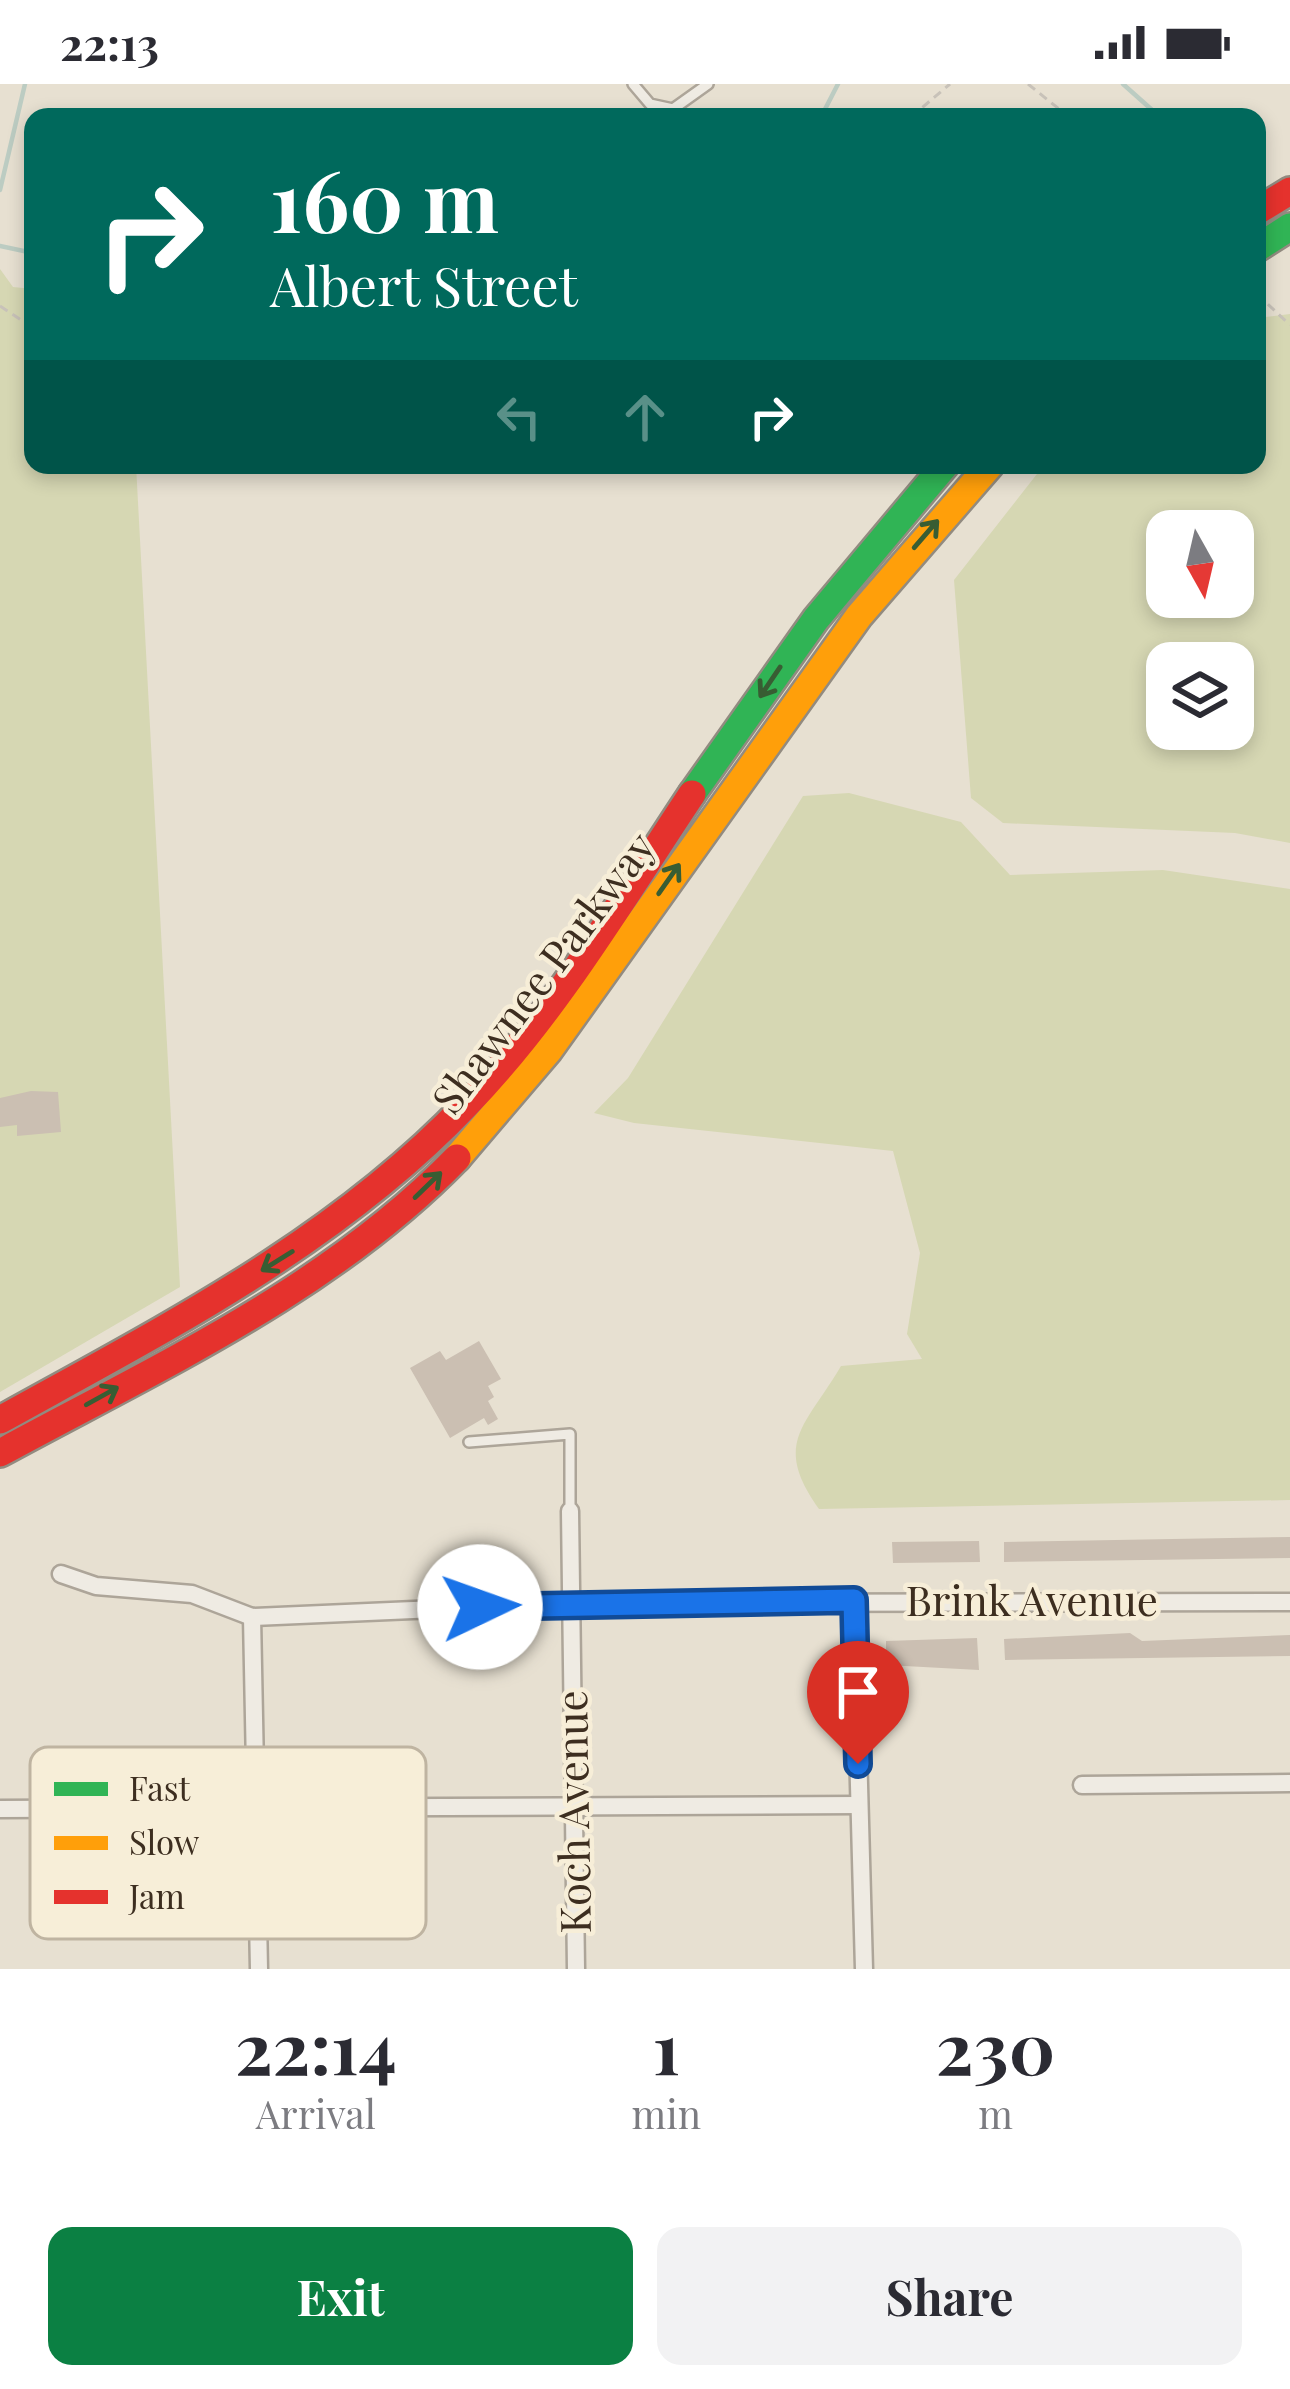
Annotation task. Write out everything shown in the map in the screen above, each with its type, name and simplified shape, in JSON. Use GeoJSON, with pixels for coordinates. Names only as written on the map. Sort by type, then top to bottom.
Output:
{"type":"FeatureCollection","features":[{"type":"Feature","properties":{"kind":"highway","name":"Shawnee Parkway"},"geometry":{"type":"LineString","coordinates":[[0,1420],[268,1267],[416,1156],[509,1057],[838,587],[937,474]]}},
{"type":"Feature","properties":{"kind":"highway","name":"Shawnee Parkway"},"geometry":{"type":"LineString","coordinates":[[0,1454],[262,1306],[415,1198],[537,1067],[863,605],[982,474]]}},
{"type":"Feature","properties":{"kind":"street","name":"Koch Avenue"},"geometry":{"type":"LineString","coordinates":[[570,1511],[576,1969]]}},
{"type":"Feature","properties":{"kind":"street","name":"Brink Avenue"},"geometry":{"type":"LineString","coordinates":[[61,1574],[96,1586],[192,1594],[252,1617],[571,1603],[1290,1602]]}},
{"type":"Feature","properties":{"kind":"street"},"geometry":{"type":"LineString","coordinates":[[854,1600],[865,1969]]}},
{"type":"Feature","properties":{"kind":"street"},"geometry":{"type":"LineString","coordinates":[[252,1617],[254,1747]]}},
{"type":"Feature","properties":{"kind":"street"},"geometry":{"type":"LineString","coordinates":[[1082,1785],[1290,1783]]}},
{"type":"Feature","properties":{"kind":"street"},"geometry":{"type":"LineString","coordinates":[[426,1806],[859,1804]]}},
{"type":"Feature","properties":{"kind":"street"},"geometry":{"type":"LineString","coordinates":[[258,1939],[259,1969]]}},
{"type":"Feature","properties":{"kind":"lane"},"geometry":{"type":"LineString","coordinates":[[633,84],[650,104],[666,108]]}},
{"type":"Feature","properties":{"kind":"lane"},"geometry":{"type":"LineString","coordinates":[[677,108],[708,84]]}},
{"type":"Feature","properties":{"kind":"lane"},"geometry":{"type":"LineString","coordinates":[[469,1442],[570,1434],[570,1511]]}},
{"type":"Feature","properties":{"kind":"path"},"geometry":{"type":"LineString","coordinates":[[922,108],[950,84]]}},
{"type":"Feature","properties":{"kind":"path"},"geometry":{"type":"LineString","coordinates":[[1028,84],[1058,108]]}},
{"type":"Feature","properties":{"kind":"path"},"geometry":{"type":"LineString","coordinates":[[1266,302],[1290,325]]}},
{"type":"Feature","properties":{"kind":"green space"},"geometry":{"type":"Polygon","coordinates":[[[0,269],[13,287],[24,288],[24,474],[136,474],[180,1287],[0,1392],[0,269]]]}},
{"type":"Feature","properties":{"kind":"green space"},"geometry":{"type":"Polygon","coordinates":[[[1290,314],[1290,843],[1235,833],[1003,823],[971,798],[954,580],[1037,474],[1266,474],[1266,317],[1290,314]]]}},
{"type":"Feature","properties":{"kind":"green space"},"geometry":{"type":"Polygon","coordinates":[[[849,793],[961,822],[1010,875],[1163,870],[1290,889],[1290,1500],[819,1509],[805,1486],[796,1451],[806,1421],[841,1366],[922,1359],[907,1334],[920,1253],[893,1151],[634,1123],[594,1113],[628,1078],[803,796],[849,793]]]}},
{"type":"Feature","properties":{"kind":"building"},"geometry":{"type":"Polygon","coordinates":[[[31,1091],[58,1092],[61,1132],[17,1136],[17,1125],[0,1127],[0,1098],[31,1091]]]}},
{"type":"Feature","properties":{"kind":"building"},"geometry":{"type":"Polygon","coordinates":[[[479,1341],[501,1379],[488,1386],[494,1397],[488,1401],[498,1419],[488,1425],[484,1418],[450,1438],[410,1368],[440,1351],[446,1360],[479,1341]]]}},
{"type":"Feature","properties":{"kind":"building"},"geometry":{"type":"Polygon","coordinates":[[[1290,1537],[1290,1558],[1004,1562],[1004,1542],[1290,1537]]]}},
{"type":"Feature","properties":{"kind":"building"},"geometry":{"type":"Polygon","coordinates":[[[979,1541],[980,1562],[893,1563],[892,1542],[979,1541]]]}},
{"type":"Feature","properties":{"kind":"building"},"geometry":{"type":"Polygon","coordinates":[[[1130,1633],[1142,1641],[1290,1635],[1290,1656],[1005,1660],[1004,1639],[1130,1633]]]}},
{"type":"Feature","properties":{"kind":"building"},"geometry":{"type":"Polygon","coordinates":[[[977,1638],[979,1670],[886,1665],[886,1641],[977,1638]]]}},
{"type":"Feature","properties":{"kind":"waterway"},"geometry":{"type":"LineString","coordinates":[[0,190],[25,84]]}},
{"type":"Feature","properties":{"kind":"waterway"},"geometry":{"type":"LineString","coordinates":[[826,108],[838,84]]}},
{"type":"Feature","properties":{"kind":"waterway"},"geometry":{"type":"LineString","coordinates":[[1123,84],[1150,108]]}},
{"type":"Feature","properties":{"kind":"waterway"},"geometry":{"type":"LineString","coordinates":[[0,246],[24,251]]}},
{"type":"Feature","properties":{"kind":"traffic: fast"},"geometry":{"type":"LineString","coordinates":[[1266,242],[1290,227]]}},
{"type":"Feature","properties":{"kind":"traffic: fast"},"geometry":{"type":"LineString","coordinates":[[692,794],[816,619],[937,474]]}},
{"type":"Feature","properties":{"kind":"traffic: slow"},"geometry":{"type":"LineString","coordinates":[[457,1158],[549,1050],[859,616],[982,474]]}},
{"type":"Feature","properties":{"kind":"traffic: jam"},"geometry":{"type":"LineString","coordinates":[[1266,206],[1290,191]]}},
{"type":"Feature","properties":{"kind":"traffic: jam"},"geometry":{"type":"LineString","coordinates":[[0,1420],[246,1280],[362,1199],[416,1153],[467,1104],[529,1032],[692,794]]}},
{"type":"Feature","properties":{"kind":"traffic: jam"},"geometry":{"type":"LineString","coordinates":[[0,1453],[181,1356],[298,1286],[407,1205],[457,1158]]}},
{"type":"Feature","properties":{"kind":"route"},"geometry":{"type":"LineString","coordinates":[[480,1607],[854,1600],[858,1764]]}}]}
